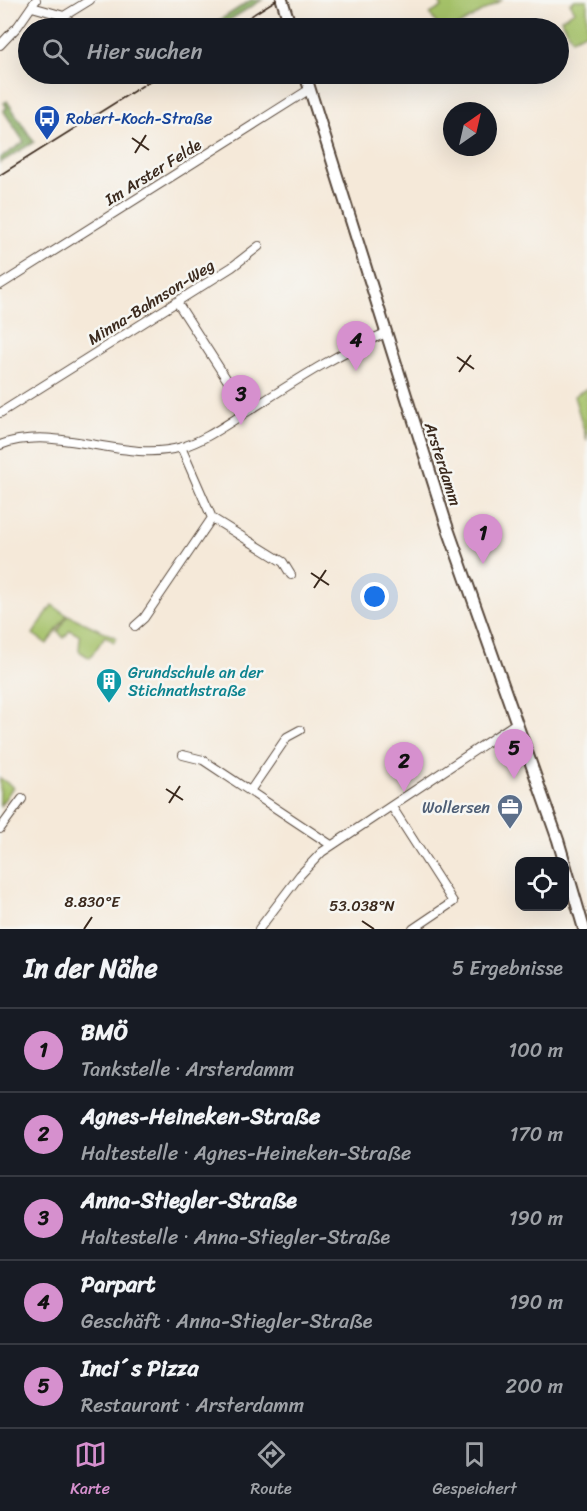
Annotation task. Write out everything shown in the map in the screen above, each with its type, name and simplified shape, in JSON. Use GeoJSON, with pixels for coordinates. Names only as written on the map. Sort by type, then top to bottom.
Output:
{"type":"FeatureCollection","features":[{"type":"Feature","properties":{"kind":"street"},"geometry":{"type":"LineString","coordinates":[[22,18],[34,3],[64,16],[90,0]]}},
{"type":"Feature","properties":{"kind":"street"},"geometry":{"type":"LineString","coordinates":[[282,0],[288,18]]}},
{"type":"Feature","properties":{"kind":"street"},"geometry":{"type":"LineString","coordinates":[[0,45],[18,23]]}},
{"type":"Feature","properties":{"kind":"street","name":"Arsterdamm"},"geometry":{"type":"LineString","coordinates":[[308,84],[447,526],[562,851],[584,929]]}},
{"type":"Feature","properties":{"kind":"street","name":"Im Arster Felde"},"geometry":{"type":"LineString","coordinates":[[0,285],[14,281],[309,89]]}},
{"type":"Feature","properties":{"kind":"street","name":"Minna-Bahnson-Weg"},"geometry":{"type":"LineString","coordinates":[[0,414],[177,302],[254,252],[259,246]]}},
{"type":"Feature","properties":{"kind":"street"},"geometry":{"type":"LineString","coordinates":[[177,302],[247,411]]}},
{"type":"Feature","properties":{"kind":"street"},"geometry":{"type":"LineString","coordinates":[[0,445],[15,439],[41,438],[151,451],[181,447],[199,441],[343,352],[386,333]]}},
{"type":"Feature","properties":{"kind":"street"},"geometry":{"type":"LineString","coordinates":[[181,447],[212,518],[283,562],[291,575]]}},
{"type":"Feature","properties":{"kind":"street"},"geometry":{"type":"LineString","coordinates":[[135,626],[144,618],[212,518]]}},
{"type":"Feature","properties":{"kind":"street"},"geometry":{"type":"LineString","coordinates":[[259,929],[300,875],[331,845],[392,807],[516,723]]}},
{"type":"Feature","properties":{"kind":"street"},"geometry":{"type":"LineString","coordinates":[[250,791],[286,736],[300,730]]}},
{"type":"Feature","properties":{"kind":"street"},"geometry":{"type":"LineString","coordinates":[[183,755],[203,760],[331,845]]}},
{"type":"Feature","properties":{"kind":"street"},"geometry":{"type":"LineString","coordinates":[[0,829],[22,799]]}},
{"type":"Feature","properties":{"kind":"street"},"geometry":{"type":"LineString","coordinates":[[392,807],[453,902],[413,929]]}},
{"type":"Feature","properties":{"kind":"green space"},"geometry":{"type":"Polygon","coordinates":[[[251,0],[262,0],[233,18],[223,18],[251,0]]]}},
{"type":"Feature","properties":{"kind":"green space"},"geometry":{"type":"Polygon","coordinates":[[[438,0],[502,0],[471,18],[433,18],[430,14],[442,7],[438,0]]]}},
{"type":"Feature","properties":{"kind":"green space"},"geometry":{"type":"Polygon","coordinates":[[[575,0],[587,0],[587,32],[572,39],[569,34],[569,18],[563,18],[575,11],[570,3],[575,0]]]}},
{"type":"Feature","properties":{"kind":"green space"},"geometry":{"type":"Polygon","coordinates":[[[7,101],[34,142],[0,163],[0,158],[24,142],[3,110],[7,108],[4,103],[7,101]]]}},
{"type":"Feature","properties":{"kind":"green space"},"geometry":{"type":"Polygon","coordinates":[[[587,388],[587,441],[574,396],[587,388]]]}},
{"type":"Feature","properties":{"kind":"green space"},"geometry":{"type":"Polygon","coordinates":[[[52,605],[67,615],[47,644],[33,634],[52,605]]]}},
{"type":"Feature","properties":{"kind":"green space"},"geometry":{"type":"Polygon","coordinates":[[[68,615],[117,638],[114,642],[105,636],[90,658],[79,651],[80,636],[70,630],[64,638],[58,632],[68,615]]]}},
{"type":"Feature","properties":{"kind":"green space"},"geometry":{"type":"Polygon","coordinates":[[[0,778],[13,787],[0,806],[0,778]]]}},
{"type":"Feature","properties":{"kind":"tram line"},"geometry":{"type":"LineString","coordinates":[[248,18],[276,0]]}},
{"type":"Feature","properties":{"kind":"tram line"},"geometry":{"type":"LineString","coordinates":[[0,175],[145,84]]}},
{"type":"Feature","properties":{"kind":"place","name":"Robert-Koch-Straße"},"geometry":{"type":"Point","coordinates":[47,141]}},
{"type":"Feature","properties":{"kind":"place","name":"Parpart"},"geometry":{"type":"Point","coordinates":[356,371]}},
{"type":"Feature","properties":{"kind":"place","name":"Anna-Stiegler-Straße"},"geometry":{"type":"Point","coordinates":[241,425]}},
{"type":"Feature","properties":{"kind":"place","name":"BMÖ"},"geometry":{"type":"Point","coordinates":[483,564]}},
{"type":"Feature","properties":{"kind":"place","name":"Grundschule an der Stichnathstraße"},"geometry":{"type":"Point","coordinates":[109,704]}},
{"type":"Feature","properties":{"kind":"place","name":"Inci´s Pizza"},"geometry":{"type":"Point","coordinates":[514,779]}},
{"type":"Feature","properties":{"kind":"place","name":"Agnes-Heineken-Straße"},"geometry":{"type":"Point","coordinates":[404,792]}},
{"type":"Feature","properties":{"kind":"place","name":"Wollersen"},"geometry":{"type":"Point","coordinates":[510,830]}}]}
